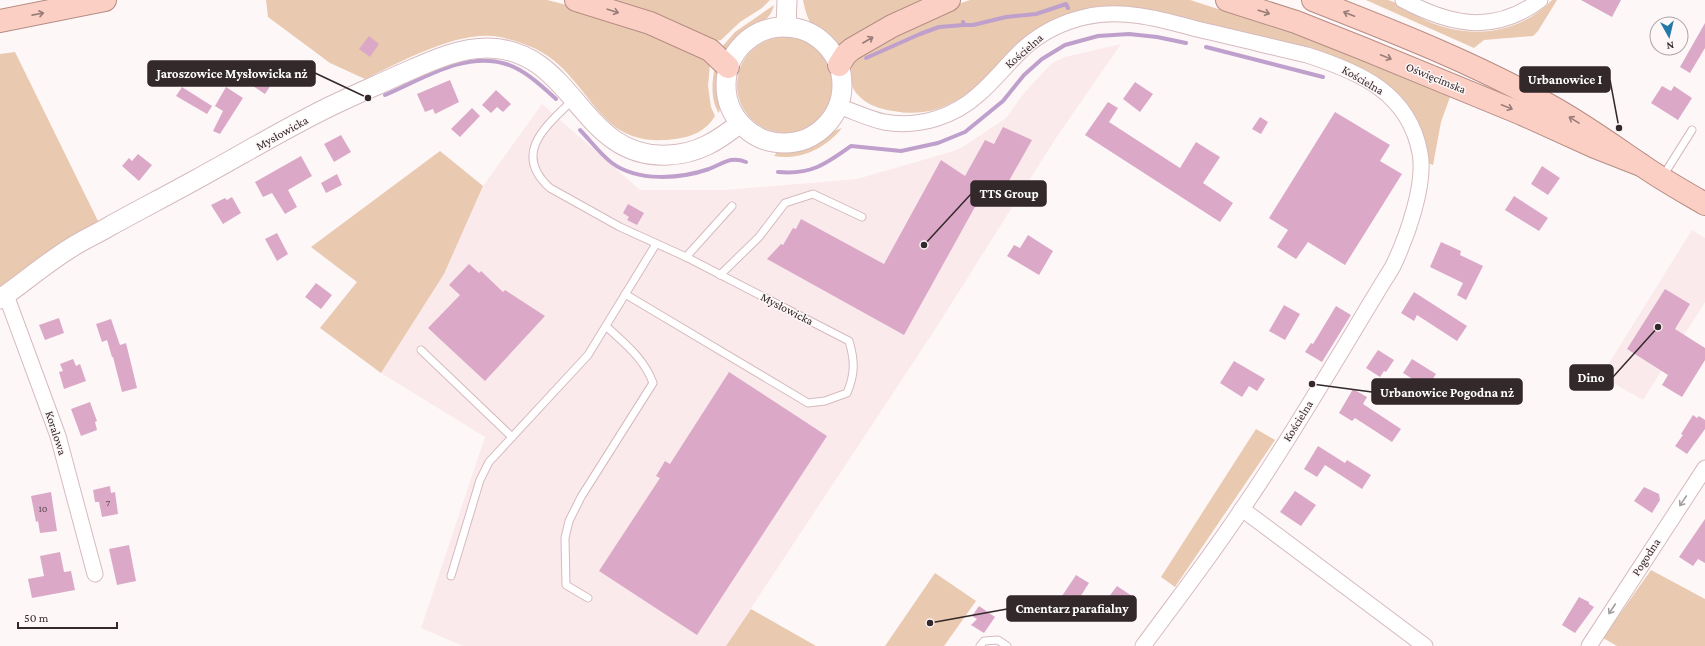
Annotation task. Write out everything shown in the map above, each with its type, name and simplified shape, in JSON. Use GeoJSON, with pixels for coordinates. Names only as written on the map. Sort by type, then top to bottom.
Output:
{"type":"FeatureCollection","features":[{"type":"Feature","properties":{"kind":"highway"},"geometry":{"type":"LineString","coordinates":[[0,21],[105,0]]}},
{"type":"Feature","properties":{"kind":"highway"},"geometry":{"type":"LineString","coordinates":[[576,0],[650,23],[710,50],[728,67]]}},
{"type":"Feature","properties":{"kind":"highway"},"geometry":{"type":"LineString","coordinates":[[839,65],[846,54],[852,49],[892,26],[949,0]]}},
{"type":"Feature","properties":{"kind":"highway","name":"Oświęcimska"},"geometry":{"type":"LineString","coordinates":[[1227,0],[1296,22],[1364,48],[1522,114],[1595,147],[1641,165]]}},
{"type":"Feature","properties":{"kind":"highway","name":"Oświęcimska"},"geometry":{"type":"LineString","coordinates":[[1313,0],[1384,27],[1486,72],[1569,117],[1609,141],[1641,165],[1705,204]]}},
{"type":"Feature","properties":{"kind":"street"},"geometry":{"type":"LineString","coordinates":[[786,27],[787,0]]}},
{"type":"Feature","properties":{"kind":"street"},"geometry":{"type":"LineString","coordinates":[[1403,0],[1442,18],[1476,23],[1492,22],[1513,16],[1530,8],[1540,0]]}},
{"type":"Feature","properties":{"kind":"street","name":"Kościelna"},"geometry":{"type":"LineString","coordinates":[[838,106],[886,122],[913,123],[940,118],[959,109],[976,97],[1024,49],[1048,31],[1082,18],[1116,14],[1174,22],[1308,55],[1354,73],[1381,88],[1401,108],[1412,127],[1420,154],[1420,183],[1408,227],[1393,266],[1319,388],[1242,509],[1143,646]]}},
{"type":"Feature","properties":{"kind":"street"},"geometry":{"type":"LineString","coordinates":[[786,27],[800,29],[813,34],[824,42],[833,52],[839,65],[842,78],[842,92],[838,106],[831,119],[821,130],[808,138],[794,142],[779,143],[764,140],[751,133],[740,123],[732,110],[727,96],[726,82],[728,67],[735,54],[745,42],[757,33],[771,28],[786,27]]}},
{"type":"Feature","properties":{"kind":"street","name":"Mysłowicka"},"geometry":{"type":"LineString","coordinates":[[3,297],[69,249],[287,130],[365,90],[446,55],[468,50],[488,48],[500,49],[531,59],[545,68],[558,80],[598,128],[616,142],[637,152],[657,156],[682,155],[702,149],[724,136],[740,123]]}},
{"type":"Feature","properties":{"kind":"street","name":"Koralowa"},"geometry":{"type":"LineString","coordinates":[[3,297],[58,436],[95,574]]}},
{"type":"Feature","properties":{"kind":"street","name":"Pogodna"},"geometry":{"type":"LineString","coordinates":[[1589,646],[1705,468]]}},
{"type":"Feature","properties":{"kind":"street"},"geometry":{"type":"LineString","coordinates":[[1242,509],[1425,646]]}},
{"type":"Feature","properties":{"kind":"lane","name":"Mysłowicka"},"geometry":{"type":"LineString","coordinates":[[574,99],[543,130],[534,146],[533,156],[538,175],[550,188],[620,227],[686,257],[849,341],[854,357],[853,380],[847,393],[825,401],[808,403],[625,294]]}},
{"type":"Feature","properties":{"kind":"lane"},"geometry":{"type":"LineString","coordinates":[[1662,178],[1692,130]]}},
{"type":"Feature","properties":{"kind":"lane"},"geometry":{"type":"LineString","coordinates":[[720,274],[759,237],[784,203],[813,194],[862,217]]}},
{"type":"Feature","properties":{"kind":"lane"},"geometry":{"type":"LineString","coordinates":[[686,257],[732,206]]}},
{"type":"Feature","properties":{"kind":"lane"},"geometry":{"type":"LineString","coordinates":[[452,576],[480,480],[489,462],[588,355],[656,244]]}},
{"type":"Feature","properties":{"kind":"lane"},"geometry":{"type":"LineString","coordinates":[[588,598],[566,585],[564,538],[569,520],[581,497],[652,382],[648,371],[639,358],[606,326]]}},
{"type":"Feature","properties":{"kind":"lane"},"geometry":{"type":"LineString","coordinates":[[421,350],[512,437]]}},
{"type":"Feature","properties":{"kind":"lane"},"geometry":{"type":"LineString","coordinates":[[980,646],[984,641],[998,640],[1006,646]]}},
{"type":"Feature","properties":{"kind":"shaded area"},"geometry":{"type":"Polygon","coordinates":[[[266,0],[547,0],[579,8],[703,54],[710,65],[708,86],[711,107],[715,116],[703,129],[687,137],[652,140],[634,137],[619,130],[607,120],[573,79],[552,59],[539,50],[516,41],[500,37],[484,36],[449,42],[413,56],[365,79],[330,63],[268,17],[266,0]]]}},
{"type":"Feature","properties":{"kind":"shaded area"},"geometry":{"type":"Polygon","coordinates":[[[597,0],[770,0],[762,8],[740,22],[721,40],[717,41],[597,0]]]}},
{"type":"Feature","properties":{"kind":"shaded area"},"geometry":{"type":"Polygon","coordinates":[[[803,0],[932,0],[837,49],[829,39],[814,27],[807,14],[803,0]]]}},
{"type":"Feature","properties":{"kind":"shaded area"},"geometry":{"type":"Polygon","coordinates":[[[970,0],[1190,0],[1296,34],[1450,97],[1441,122],[1433,165],[1428,163],[1416,120],[1388,86],[1152,11],[1137,9],[1109,7],[1096,8],[1069,14],[1055,19],[1042,26],[976,87],[952,103],[939,108],[925,112],[910,113],[893,111],[874,106],[858,95],[852,86],[850,76],[852,66],[857,56],[946,8],[970,0]]]}},
{"type":"Feature","properties":{"kind":"shaded area"},"geometry":{"type":"Polygon","coordinates":[[[1366,0],[1388,0],[1425,20],[1441,26],[1475,32],[1492,31],[1509,27],[1524,21],[1539,12],[1552,0],[1557,0],[1538,31],[1533,36],[1484,40],[1474,48],[1366,0]]]}},
{"type":"Feature","properties":{"kind":"shaded area"},"geometry":{"type":"Polygon","coordinates":[[[774,5],[772,11],[766,19],[741,37],[729,51],[721,48],[735,32],[774,5]]]}},
{"type":"Feature","properties":{"kind":"shaded area"},"geometry":{"type":"Polygon","coordinates":[[[785,37],[803,41],[812,45],[819,51],[825,58],[829,67],[833,85],[829,103],[825,112],[819,119],[812,125],[803,129],[785,133],[767,129],[758,125],[751,119],[745,112],[741,103],[737,85],[741,67],[745,58],[751,51],[758,45],[767,41],[785,37]]]}},
{"type":"Feature","properties":{"kind":"shaded area"},"geometry":{"type":"Polygon","coordinates":[[[1121,44],[1056,138],[934,331],[726,646],[463,646],[421,628],[485,437],[381,373],[444,274],[483,186],[542,104],[640,190],[726,190],[857,179],[954,151],[964,146],[1006,118],[1024,93],[1051,64],[1065,57],[1121,44]]]}},
{"type":"Feature","properties":{"kind":"shaded area"},"geometry":{"type":"Polygon","coordinates":[[[15,52],[98,221],[0,287],[0,54],[15,52]]]}},
{"type":"Feature","properties":{"kind":"shaded area"},"geometry":{"type":"Polygon","coordinates":[[[715,66],[719,77],[719,113],[713,97],[713,78],[715,66]]]}},
{"type":"Feature","properties":{"kind":"shaded area"},"geometry":{"type":"Polygon","coordinates":[[[842,128],[828,142],[803,155],[793,157],[774,156],[778,151],[788,151],[809,146],[818,142],[832,132],[842,128]]]}},
{"type":"Feature","properties":{"kind":"shaded area"},"geometry":{"type":"Polygon","coordinates":[[[440,151],[483,186],[444,274],[381,373],[320,328],[357,282],[311,247],[440,151]]]}},
{"type":"Feature","properties":{"kind":"shaded area"},"geometry":{"type":"Polygon","coordinates":[[[1692,230],[1705,238],[1705,302],[1643,400],[1601,376],[1692,230]]]}},
{"type":"Feature","properties":{"kind":"shaded area"},"geometry":{"type":"Polygon","coordinates":[[[1256,429],[1275,440],[1175,587],[1161,577],[1256,429]]]}},
{"type":"Feature","properties":{"kind":"shaded area"},"geometry":{"type":"Polygon","coordinates":[[[1651,570],[1705,599],[1705,646],[1617,646],[1603,638],[1651,570]]]}},
{"type":"Feature","properties":{"kind":"shaded area"},"geometry":{"type":"Polygon","coordinates":[[[935,573],[976,601],[944,646],[885,646],[935,573]]]}},
{"type":"Feature","properties":{"kind":"shaded area"},"geometry":{"type":"Polygon","coordinates":[[[751,609],[816,646],[726,646],[751,609]]]}},
{"type":"Feature","properties":{"kind":"building"},"geometry":{"type":"Polygon","coordinates":[[[1581,0],[1621,0],[1612,17],[1581,0]]]}},
{"type":"Feature","properties":{"kind":"building"},"geometry":{"type":"Polygon","coordinates":[[[1705,23],[1705,48],[1690,73],[1680,67],[1686,56],[1689,56],[1689,51],[1705,23]]]}},
{"type":"Feature","properties":{"kind":"building"},"geometry":{"type":"Polygon","coordinates":[[[369,36],[379,44],[370,57],[359,49],[369,36]]]}},
{"type":"Feature","properties":{"kind":"building"},"geometry":{"type":"Polygon","coordinates":[[[258,64],[270,72],[268,75],[275,79],[265,94],[247,82],[258,64]]]}},
{"type":"Feature","properties":{"kind":"building"},"geometry":{"type":"Polygon","coordinates":[[[450,80],[459,102],[435,114],[433,109],[425,112],[417,94],[450,80]]]}},
{"type":"Feature","properties":{"kind":"building"},"geometry":{"type":"Polygon","coordinates":[[[1135,82],[1153,94],[1140,112],[1123,99],[1135,82]]]}},
{"type":"Feature","properties":{"kind":"building"},"geometry":{"type":"Polygon","coordinates":[[[1662,86],[1671,91],[1674,86],[1692,98],[1678,120],[1651,103],[1662,86]]]}},
{"type":"Feature","properties":{"kind":"building"},"geometry":{"type":"Polygon","coordinates":[[[182,87],[212,106],[207,114],[176,96],[182,87]]]}},
{"type":"Feature","properties":{"kind":"building"},"geometry":{"type":"Polygon","coordinates":[[[226,87],[243,98],[220,134],[213,131],[223,111],[215,106],[226,87]]]}},
{"type":"Feature","properties":{"kind":"building"},"geometry":{"type":"Polygon","coordinates":[[[496,90],[511,104],[503,112],[497,107],[491,113],[482,105],[496,90]]]}},
{"type":"Feature","properties":{"kind":"building"},"geometry":{"type":"Polygon","coordinates":[[[1108,102],[1118,108],[1109,122],[1180,168],[1196,142],[1220,157],[1203,183],[1233,203],[1220,222],[1085,135],[1108,102]]]}},
{"type":"Feature","properties":{"kind":"building"},"geometry":{"type":"Polygon","coordinates":[[[472,108],[480,116],[460,137],[451,129],[472,108]]]}},
{"type":"Feature","properties":{"kind":"building"},"geometry":{"type":"Polygon","coordinates":[[[1335,112],[1390,145],[1380,161],[1402,174],[1345,265],[1308,242],[1296,259],[1277,247],[1288,230],[1269,218],[1335,112]]]}},
{"type":"Feature","properties":{"kind":"building"},"geometry":{"type":"Polygon","coordinates":[[[1260,117],[1268,122],[1261,134],[1252,129],[1260,117]]]}},
{"type":"Feature","properties":{"kind":"building"},"geometry":{"type":"Polygon","coordinates":[[[1003,127],[1032,140],[1001,195],[986,187],[904,335],[767,259],[781,244],[783,245],[793,228],[796,229],[801,219],[884,264],[941,160],[965,176],[985,140],[994,144],[1003,127]]]}},
{"type":"Feature","properties":{"kind":"building"},"geometry":{"type":"Polygon","coordinates":[[[341,135],[351,152],[334,162],[324,144],[341,135]]]}},
{"type":"Feature","properties":{"kind":"building"},"geometry":{"type":"Polygon","coordinates":[[[138,154],[152,165],[139,181],[122,166],[129,158],[132,161],[138,154]]]}},
{"type":"Feature","properties":{"kind":"building"},"geometry":{"type":"Polygon","coordinates":[[[301,156],[312,176],[288,190],[297,207],[285,214],[272,193],[263,197],[255,182],[301,156]]]}},
{"type":"Feature","properties":{"kind":"building"},"geometry":{"type":"Polygon","coordinates":[[[1542,166],[1560,178],[1548,195],[1531,184],[1542,166]]]}},
{"type":"Feature","properties":{"kind":"building"},"geometry":{"type":"Polygon","coordinates":[[[337,174],[342,185],[326,193],[321,183],[337,174]]]}},
{"type":"Feature","properties":{"kind":"building"},"geometry":{"type":"Polygon","coordinates":[[[1514,196],[1548,218],[1539,231],[1505,210],[1514,196]]]}},
{"type":"Feature","properties":{"kind":"building"},"geometry":{"type":"Polygon","coordinates":[[[232,197],[241,213],[223,224],[211,205],[225,198],[227,200],[232,197]]]}},
{"type":"Feature","properties":{"kind":"building"},"geometry":{"type":"Polygon","coordinates":[[[628,204],[644,213],[637,225],[627,220],[629,217],[623,213],[628,204]]]}},
{"type":"Feature","properties":{"kind":"building"},"geometry":{"type":"Polygon","coordinates":[[[277,233],[288,254],[277,261],[265,239],[277,233]]]}},
{"type":"Feature","properties":{"kind":"building"},"geometry":{"type":"Polygon","coordinates":[[[1028,235],[1053,251],[1039,275],[1007,256],[1014,245],[1020,248],[1028,235]]]}},
{"type":"Feature","properties":{"kind":"building"},"geometry":{"type":"Polygon","coordinates":[[[1441,242],[1461,251],[1460,255],[1483,266],[1466,300],[1457,295],[1463,283],[1430,267],[1441,242]]]}},
{"type":"Feature","properties":{"kind":"building"},"geometry":{"type":"Polygon","coordinates":[[[469,264],[479,273],[481,271],[503,292],[505,290],[545,316],[485,381],[428,328],[460,295],[449,285],[469,264]]]}},
{"type":"Feature","properties":{"kind":"building"},"geometry":{"type":"Polygon","coordinates":[[[316,283],[332,295],[321,309],[305,297],[316,283]]]}},
{"type":"Feature","properties":{"kind":"building"},"geometry":{"type":"Polygon","coordinates":[[[1665,289],[1690,304],[1675,329],[1705,348],[1705,360],[1682,397],[1662,385],[1668,375],[1627,349],[1665,289]]]}},
{"type":"Feature","properties":{"kind":"building"},"geometry":{"type":"Polygon","coordinates":[[[1414,292],[1467,326],[1457,341],[1417,315],[1414,321],[1401,313],[1414,292]]]}},
{"type":"Feature","properties":{"kind":"building"},"geometry":{"type":"Polygon","coordinates":[[[1284,305],[1300,314],[1285,340],[1269,331],[1284,305]]]}},
{"type":"Feature","properties":{"kind":"building"},"geometry":{"type":"Polygon","coordinates":[[[1336,306],[1351,315],[1322,362],[1305,352],[1311,343],[1313,344],[1336,306]]]}},
{"type":"Feature","properties":{"kind":"building"},"geometry":{"type":"Polygon","coordinates":[[[59,318],[64,333],[45,340],[39,325],[59,318]]]}},
{"type":"Feature","properties":{"kind":"building"},"geometry":{"type":"Polygon","coordinates":[[[111,319],[120,345],[126,343],[137,388],[122,392],[107,340],[102,342],[96,324],[111,319]]]}},
{"type":"Feature","properties":{"kind":"building"},"geometry":{"type":"Polygon","coordinates":[[[1378,350],[1394,360],[1386,372],[1384,371],[1380,377],[1366,368],[1378,350]]]}},
{"type":"Feature","properties":{"kind":"building"},"geometry":{"type":"Polygon","coordinates":[[[73,359],[76,366],[80,364],[86,381],[64,389],[59,372],[63,371],[60,364],[73,359]]]}},
{"type":"Feature","properties":{"kind":"building"},"geometry":{"type":"Polygon","coordinates":[[[1412,359],[1436,374],[1427,388],[1403,373],[1412,359]]]}},
{"type":"Feature","properties":{"kind":"building"},"geometry":{"type":"Polygon","coordinates":[[[1234,361],[1265,379],[1257,391],[1249,386],[1242,397],[1220,383],[1234,361]]]}},
{"type":"Feature","properties":{"kind":"building"},"geometry":{"type":"Polygon","coordinates":[[[729,372],[827,436],[697,635],[599,571],[660,478],[656,476],[665,461],[670,464],[729,372]]]}},
{"type":"Feature","properties":{"kind":"building"},"geometry":{"type":"Polygon","coordinates":[[[1353,389],[1367,397],[1363,404],[1401,429],[1392,442],[1355,418],[1352,421],[1339,413],[1353,389]]]}},
{"type":"Feature","properties":{"kind":"building"},"geometry":{"type":"Polygon","coordinates":[[[90,402],[97,421],[95,422],[97,430],[81,436],[71,409],[90,402]]]}},
{"type":"Feature","properties":{"kind":"building"},"geometry":{"type":"Polygon","coordinates":[[[1693,415],[1697,418],[1699,416],[1705,420],[1705,429],[1687,454],[1675,446],[1683,435],[1681,434],[1693,415]]]}},
{"type":"Feature","properties":{"kind":"building"},"geometry":{"type":"Polygon","coordinates":[[[1318,446],[1345,463],[1347,460],[1371,475],[1362,489],[1325,465],[1317,477],[1304,469],[1318,446]]]}},
{"type":"Feature","properties":{"kind":"building"},"geometry":{"type":"Polygon","coordinates":[[[110,486],[111,493],[115,492],[118,514],[102,517],[99,502],[95,502],[93,490],[110,486]]]}},
{"type":"Feature","properties":{"kind":"building"},"geometry":{"type":"Polygon","coordinates":[[[1644,487],[1659,494],[1660,500],[1652,513],[1634,501],[1644,487]]]}},
{"type":"Feature","properties":{"kind":"building"},"geometry":{"type":"Polygon","coordinates":[[[1295,491],[1316,505],[1301,526],[1280,512],[1295,491]]]}},
{"type":"Feature","properties":{"kind":"building"},"geometry":{"type":"Polygon","coordinates":[[[51,492],[57,531],[40,533],[38,521],[36,522],[31,496],[51,492]]]}},
{"type":"Feature","properties":{"kind":"building"},"geometry":{"type":"Polygon","coordinates":[[[1705,519],[1705,563],[1698,559],[1693,566],[1679,557],[1705,519]]]}},
{"type":"Feature","properties":{"kind":"building"},"geometry":{"type":"Polygon","coordinates":[[[129,545],[136,581],[117,585],[109,549],[129,545]]]}},
{"type":"Feature","properties":{"kind":"building"},"geometry":{"type":"Polygon","coordinates":[[[60,552],[64,572],[71,571],[75,590],[32,598],[28,579],[44,576],[40,556],[60,552]]]}},
{"type":"Feature","properties":{"kind":"building"},"geometry":{"type":"Polygon","coordinates":[[[1076,575],[1089,583],[1075,605],[1062,596],[1076,575]]]}},
{"type":"Feature","properties":{"kind":"building"},"geometry":{"type":"Polygon","coordinates":[[[1117,586],[1135,598],[1120,618],[1102,606],[1117,586]]]}},
{"type":"Feature","properties":{"kind":"building"},"geometry":{"type":"Polygon","coordinates":[[[1579,597],[1589,602],[1589,604],[1594,607],[1575,633],[1562,625],[1579,597]]]}},
{"type":"Feature","properties":{"kind":"building"},"geometry":{"type":"Polygon","coordinates":[[[979,606],[995,617],[984,633],[971,625],[977,619],[972,616],[979,606]]]}},
{"type":"Feature","properties":{"kind":"waterway"},"geometry":{"type":"LineString","coordinates":[[963,22],[964,25],[973,25],[1006,17],[1036,14],[1066,4],[1068,8]]}},
{"type":"Feature","properties":{"kind":"waterway"},"geometry":{"type":"LineString","coordinates":[[866,58],[939,27],[964,25]]}},
{"type":"Feature","properties":{"kind":"waterway"},"geometry":{"type":"LineString","coordinates":[[778,172],[800,172],[818,167],[851,146],[901,151],[938,143],[965,132],[1003,101],[1024,75],[1042,59],[1065,45],[1098,36],[1129,34],[1157,37],[1186,43]]}},
{"type":"Feature","properties":{"kind":"waterway"},"geometry":{"type":"LineString","coordinates":[[1206,47],[1323,77]]}},
{"type":"Feature","properties":{"kind":"waterway"},"geometry":{"type":"LineString","coordinates":[[385,95],[429,75],[459,64],[475,61],[490,61],[506,64],[520,70],[556,99]]}},
{"type":"Feature","properties":{"kind":"waterway"},"geometry":{"type":"LineString","coordinates":[[580,130],[612,163],[622,169],[646,176],[672,177],[709,169],[732,160],[741,160],[746,162]]}},
{"type":"Feature","properties":{"kind":"place","name":"Jaroszowice Mysłowicka nż"},"geometry":{"type":"Point","coordinates":[368,98]}},
{"type":"Feature","properties":{"kind":"place","name":"Urbanowice I"},"geometry":{"type":"Point","coordinates":[1619,128]}},
{"type":"Feature","properties":{"kind":"place","name":"TTS Group"},"geometry":{"type":"Point","coordinates":[924,245]}},
{"type":"Feature","properties":{"kind":"place","name":"Dino"},"geometry":{"type":"Point","coordinates":[1658,327]}},
{"type":"Feature","properties":{"kind":"place","name":"Urbanowice Pogodna nż"},"geometry":{"type":"Point","coordinates":[1312,384]}},
{"type":"Feature","properties":{"kind":"place","name":"Cmentarz parafialny"},"geometry":{"type":"Point","coordinates":[930,623]}}]}
